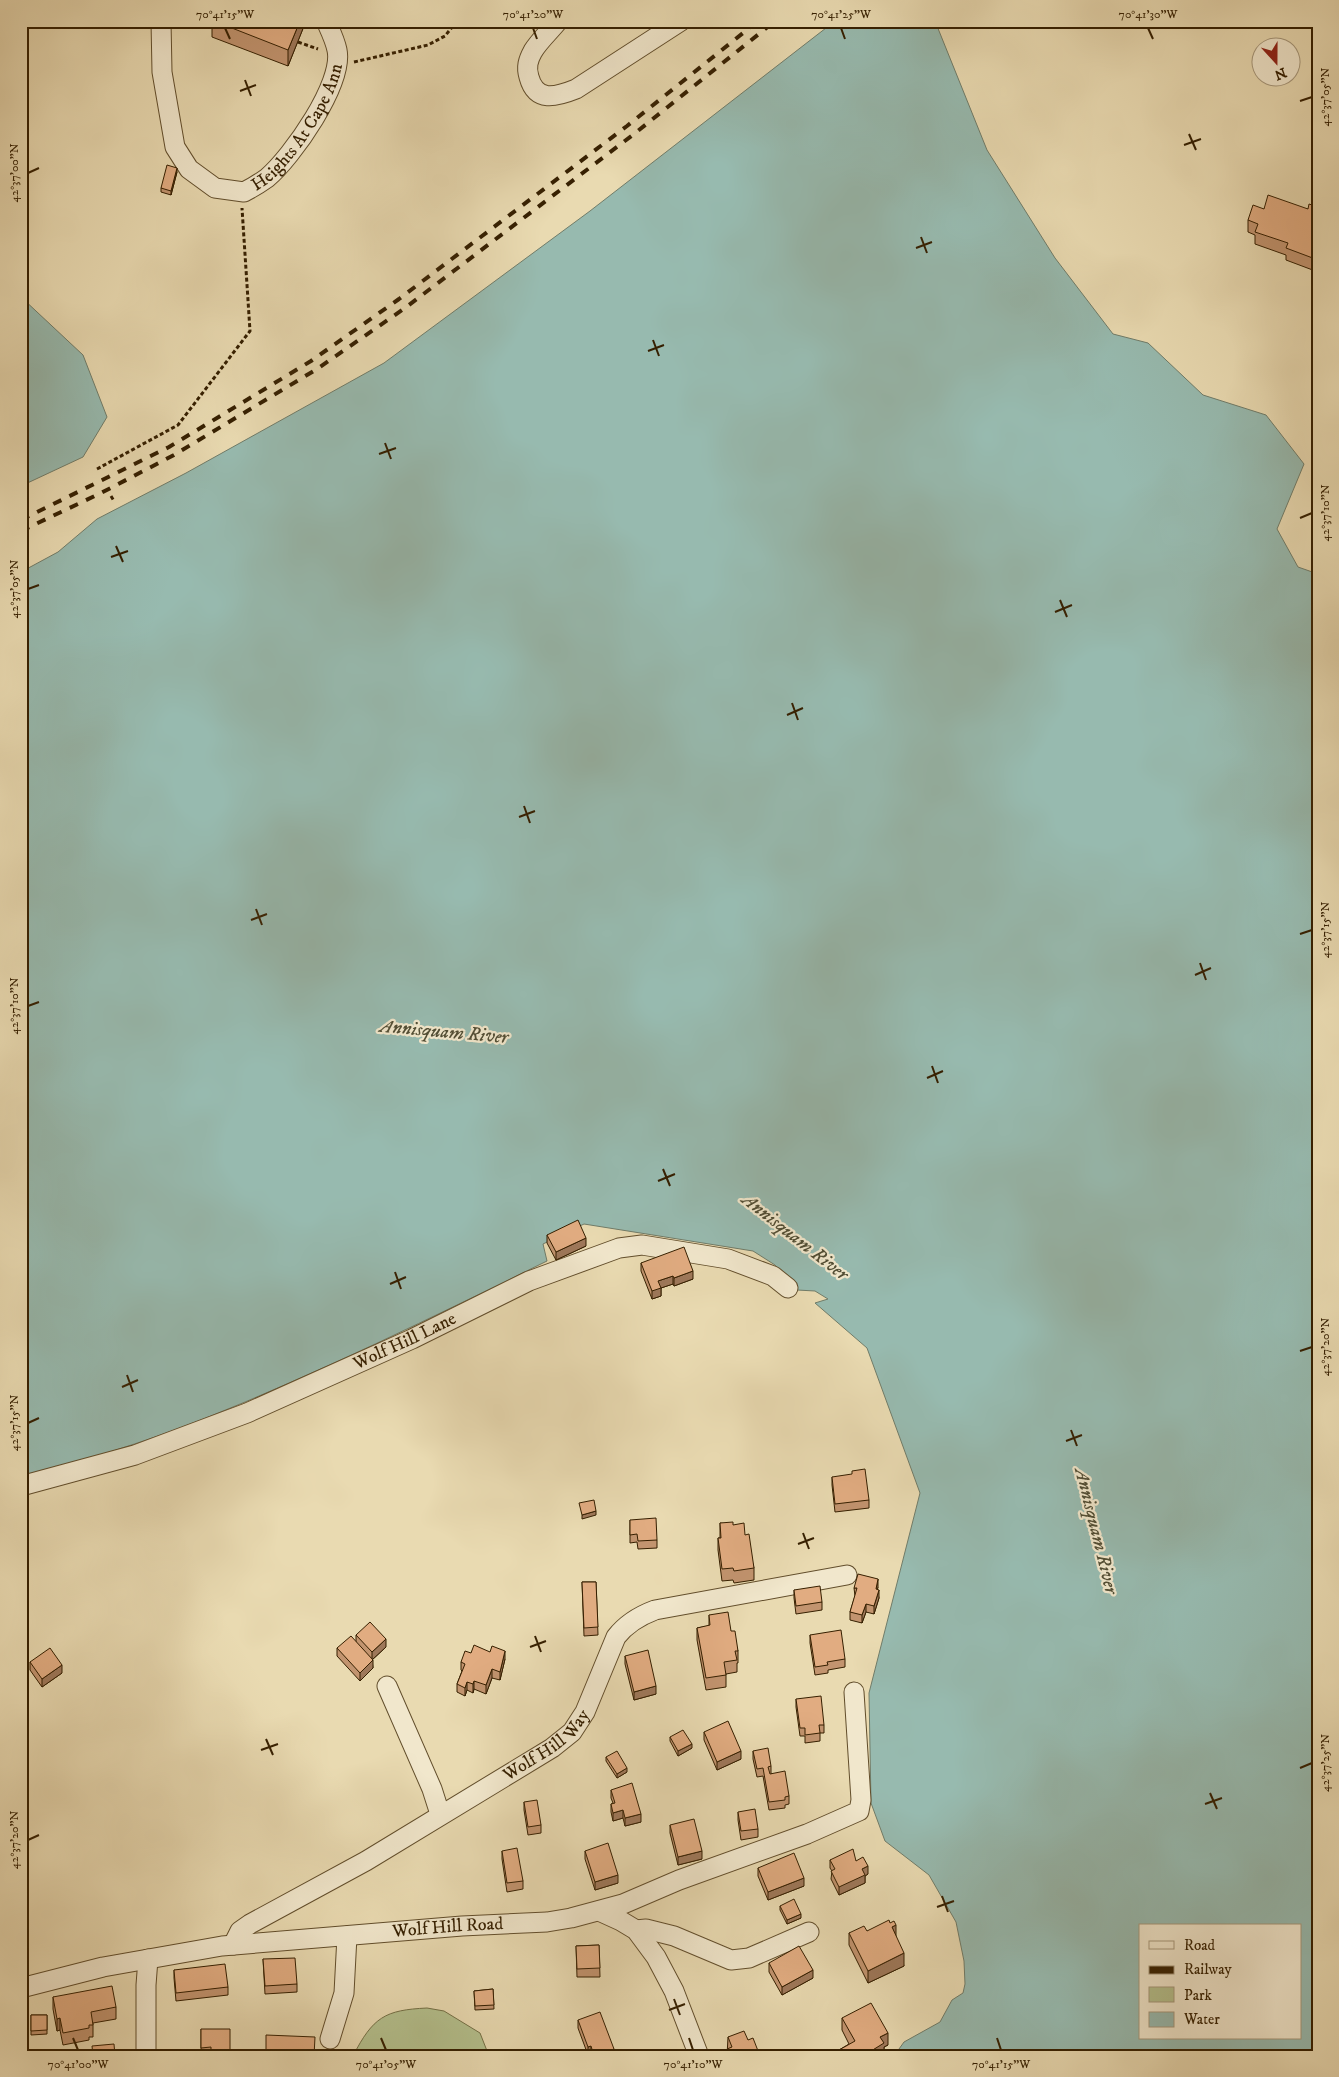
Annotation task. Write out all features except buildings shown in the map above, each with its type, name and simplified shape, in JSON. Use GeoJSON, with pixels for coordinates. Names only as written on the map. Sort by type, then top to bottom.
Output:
{"type":"FeatureCollection","features":[{"type":"Feature","properties":{"kind":"street","name":"Heights At Cape Ann"},"geometry":{"type":"LineString","coordinates":[[161,21],[162,72],[175,147],[189,169],[215,188],[244,192],[267,178],[288,156],[307,129],[336,76],[338,51],[326,21]]}},
{"type":"Feature","properties":{"kind":"street"},"geometry":{"type":"LineString","coordinates":[[558,21],[533,51],[526,67],[532,88],[541,95],[559,96],[576,89],[681,21]]}},
{"type":"Feature","properties":{"kind":"street","name":"Wolf Hill Lane"},"geometry":{"type":"LineString","coordinates":[[21,1486],[135,1455],[247,1413],[412,1339],[528,1281],[619,1248],[642,1245],[728,1259],[772,1276],[788,1288]]}},
{"type":"Feature","properties":{"kind":"street","name":"Wolf Hill Way"},"geometry":{"type":"LineString","coordinates":[[233,1946],[240,1931],[250,1924],[366,1861],[440,1814],[552,1748],[572,1732],[585,1712],[616,1637],[637,1619],[655,1610],[847,1574]]}},
{"type":"Feature","properties":{"kind":"street"},"geometry":{"type":"LineString","coordinates":[[387,1686],[432,1789],[440,1814]]}},
{"type":"Feature","properties":{"kind":"street","name":"Wolf Hill Road"},"geometry":{"type":"LineString","coordinates":[[21,1988],[103,1967],[233,1946],[462,1926],[547,1922],[624,1904],[687,1878],[807,1834],[860,1811],[861,1800],[854,1692]]}},
{"type":"Feature","properties":{"kind":"street"},"geometry":{"type":"LineString","coordinates":[[599,1911],[622,1921],[636,1930],[666,1974],[699,2056]]}},
{"type":"Feature","properties":{"kind":"street"},"geometry":{"type":"LineString","coordinates":[[636,1930],[646,1928],[674,1936],[731,1960],[749,1958],[809,1932]]}},
{"type":"Feature","properties":{"kind":"street"},"geometry":{"type":"LineString","coordinates":[[330,2039],[344,1993],[347,1936]]}},
{"type":"Feature","properties":{"kind":"street"},"geometry":{"type":"LineString","coordinates":[[146,2056],[148,1959]]}},
{"type":"Feature","properties":{"kind":"path"},"geometry":{"type":"LineString","coordinates":[[337,62],[346,63],[372,58],[428,44],[445,36],[457,21]]}},
{"type":"Feature","properties":{"kind":"path"},"geometry":{"type":"LineString","coordinates":[[97,469],[178,424],[197,402],[250,331],[242,203],[244,192]]}},
{"type":"Feature","properties":{"kind":"path"},"geometry":{"type":"LineString","coordinates":[[111,496],[114,501]]}},
{"type":"Feature","properties":{"kind":"green space"},"geometry":{"type":"Polygon","coordinates":[[[427,2008],[444,2011],[480,2033],[489,2056],[353,2056],[367,2032],[382,2018],[401,2011],[427,2008]]]}},
{"type":"Feature","properties":{"kind":"water","name":"Annisquam River"},"geometry":{"type":"Polygon","coordinates":[[[835,21],[935,21],[987,150],[1055,258],[1113,334],[1148,343],[1203,395],[1266,415],[1304,464],[1277,529],[1298,567],[1318,574],[1318,2056],[894,2056],[904,2042],[940,2022],[952,2000],[963,1993],[965,1984],[964,1961],[956,1922],[929,1875],[885,1841],[871,1803],[869,1693],[920,1493],[867,1348],[815,1303],[828,1299],[815,1291],[797,1290],[775,1265],[753,1251],[584,1224],[543,1244],[547,1261],[419,1324],[332,1364],[179,1428],[21,1479],[21,572],[58,552],[97,519],[186,473],[384,363],[590,211],[835,21]]]}},
{"type":"Feature","properties":{"kind":"water"},"geometry":{"type":"Polygon","coordinates":[[[21,297],[83,355],[107,417],[83,457],[21,486],[21,297]]]}},
{"type":"Feature","properties":{"kind":"railway"},"geometry":{"type":"LineString","coordinates":[[21,520],[169,447],[311,361],[399,299],[627,126],[758,21]]}},
{"type":"Feature","properties":{"kind":"railway"},"geometry":{"type":"LineString","coordinates":[[21,531],[101,493],[174,455],[317,369],[405,308],[634,134],[775,21]]}}]}
